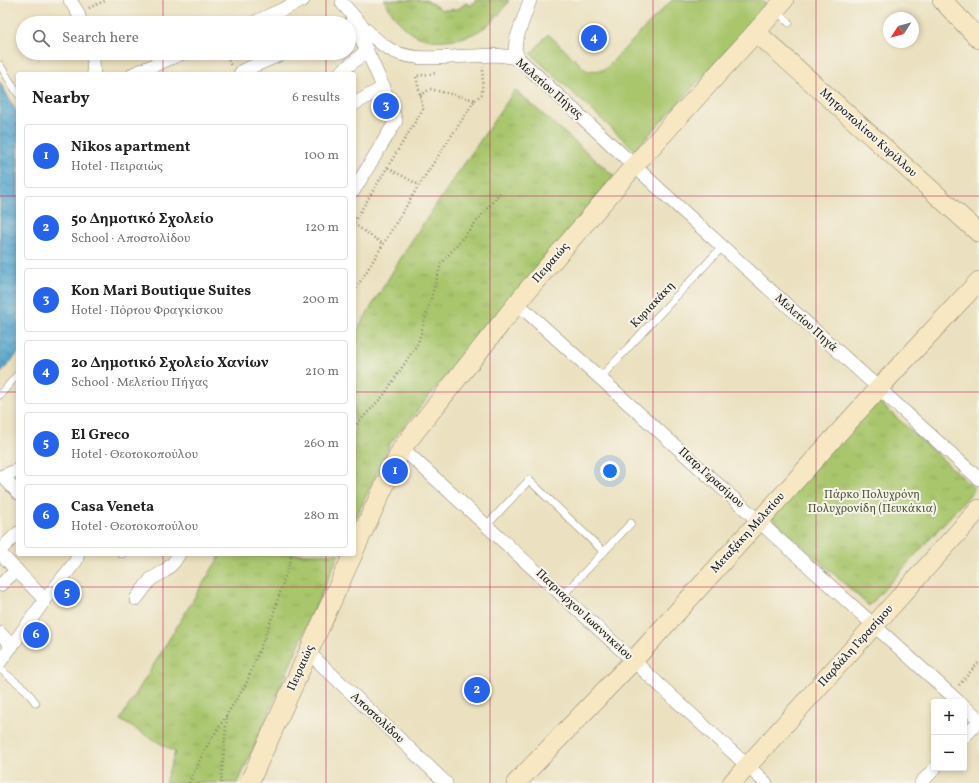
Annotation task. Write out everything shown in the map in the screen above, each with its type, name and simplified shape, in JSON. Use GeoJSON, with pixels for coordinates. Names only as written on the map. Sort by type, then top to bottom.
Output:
{"type":"FeatureCollection","features":[{"type":"Feature","properties":{"kind":"street"},"geometry":{"type":"LineString","coordinates":[[70,0],[79,16]]}},
{"type":"Feature","properties":{"kind":"street"},"geometry":{"type":"LineString","coordinates":[[268,16],[303,0]]}},
{"type":"Feature","properties":{"kind":"street"},"geometry":{"type":"LineString","coordinates":[[519,59],[515,50],[516,40],[530,0]]}},
{"type":"Feature","properties":{"kind":"street"},"geometry":{"type":"LineString","coordinates":[[942,0],[979,38]]}},
{"type":"Feature","properties":{"kind":"street"},"geometry":{"type":"LineString","coordinates":[[341,2],[349,16]]}},
{"type":"Feature","properties":{"kind":"street","name":"Μελετίου Πήγας"},"geometry":{"type":"LineString","coordinates":[[341,2],[354,16]]}},
{"type":"Feature","properties":{"kind":"street","name":"Πειραιώς"},"geometry":{"type":"LineString","coordinates":[[356,547],[402,448],[517,303],[634,166],[780,5]]}},
{"type":"Feature","properties":{"kind":"street","name":"Μελετίου Πήγας"},"geometry":{"type":"LineString","coordinates":[[356,18],[374,38],[387,48],[399,53],[420,58],[507,55],[519,59],[634,166]]}},
{"type":"Feature","properties":{"kind":"street"},"geometry":{"type":"LineString","coordinates":[[356,30],[384,87],[396,121],[356,187]]}},
{"type":"Feature","properties":{"kind":"street","name":"Μητροπολίτου Κυρίλλου"},"geometry":{"type":"LineString","coordinates":[[756,32],[979,234]]}},
{"type":"Feature","properties":{"kind":"street"},"geometry":{"type":"LineString","coordinates":[[356,60],[367,50]]}},
{"type":"Feature","properties":{"kind":"street"},"geometry":{"type":"LineString","coordinates":[[93,60],[94,72]]}},
{"type":"Feature","properties":{"kind":"street"},"geometry":{"type":"LineString","coordinates":[[137,72],[166,60]]}},
{"type":"Feature","properties":{"kind":"street"},"geometry":{"type":"LineString","coordinates":[[241,72],[268,60]]}},
{"type":"Feature","properties":{"kind":"street"},"geometry":{"type":"LineString","coordinates":[[342,72],[356,60]]}},
{"type":"Feature","properties":{"kind":"street"},"geometry":{"type":"LineString","coordinates":[[356,103],[384,87]]}},
{"type":"Feature","properties":{"kind":"street","name":"Μελετίου Πηγά"},"geometry":{"type":"LineString","coordinates":[[634,166],[878,389],[979,479]]}},
{"type":"Feature","properties":{"kind":"street","name":"Μεταξάκη Μελετίου"},"geometry":{"type":"LineString","coordinates":[[516,783],[633,661],[878,389],[979,281]]}},
{"type":"Feature","properties":{"kind":"street","name":"Πατρ.Γερασίμου"},"geometry":{"type":"LineString","coordinates":[[517,303],[955,698]]}},
{"type":"Feature","properties":{"kind":"street","name":"Πατριαρχου Ιωαννικείου"},"geometry":{"type":"LineString","coordinates":[[402,448],[766,783]]}},
{"type":"Feature","properties":{"kind":"street"},"geometry":{"type":"LineString","coordinates":[[16,471],[1,477],[16,492]]}},
{"type":"Feature","properties":{"kind":"street","name":"Παρδάλη Γερασίμου"},"geometry":{"type":"LineString","coordinates":[[732,783],[979,509]]}},
{"type":"Feature","properties":{"kind":"street"},"geometry":{"type":"LineString","coordinates":[[16,535],[0,551],[45,600]]}},
{"type":"Feature","properties":{"kind":"street"},"geometry":{"type":"LineString","coordinates":[[0,662],[76,560],[77,556]]}},
{"type":"Feature","properties":{"kind":"street"},"geometry":{"type":"LineString","coordinates":[[136,599],[151,579],[165,571],[178,556]]}},
{"type":"Feature","properties":{"kind":"street","name":"Πειραιώς"},"geometry":{"type":"LineString","coordinates":[[249,783],[352,556]]}},
{"type":"Feature","properties":{"kind":"street"},"geometry":{"type":"LineString","coordinates":[[0,585],[16,570]]}},
{"type":"Feature","properties":{"kind":"street"},"geometry":{"type":"LineString","coordinates":[[0,633],[12,646]]}},
{"type":"Feature","properties":{"kind":"street","name":"Αποστολίδου"},"geometry":{"type":"LineString","coordinates":[[308,652],[446,783]]}},
{"type":"Feature","properties":{"kind":"street"},"geometry":{"type":"LineString","coordinates":[[966,735],[979,720],[967,709]]}},
{"type":"Feature","properties":{"kind":"street"},"geometry":{"type":"LineString","coordinates":[[920,783],[932,771]]}},
{"type":"Feature","properties":{"kind":"lane"},"geometry":{"type":"LineString","coordinates":[[780,5],[789,23]]}},
{"type":"Feature","properties":{"kind":"lane"},"geometry":{"type":"LineString","coordinates":[[0,65],[16,91]]}},
{"type":"Feature","properties":{"kind":"lane","name":"Κυριακάκη"},"geometry":{"type":"LineString","coordinates":[[600,378],[722,247]]}},
{"type":"Feature","properties":{"kind":"lane"},"geometry":{"type":"LineString","coordinates":[[0,395],[16,376]]}},
{"type":"Feature","properties":{"kind":"lane"},"geometry":{"type":"LineString","coordinates":[[486,526],[529,480],[604,552]]}},
{"type":"Feature","properties":{"kind":"lane"},"geometry":{"type":"LineString","coordinates":[[562,596],[631,523]]}},
{"type":"Feature","properties":{"kind":"lane"},"geometry":{"type":"LineString","coordinates":[[0,669],[26,690],[36,703]]}},
{"type":"Feature","properties":{"kind":"path"},"geometry":{"type":"LineString","coordinates":[[83,16],[106,0]]}},
{"type":"Feature","properties":{"kind":"path"},"geometry":{"type":"LineString","coordinates":[[356,289],[419,185],[475,100],[482,94],[483,66],[489,55]]}},
{"type":"Feature","properties":{"kind":"path"},"geometry":{"type":"LineString","coordinates":[[356,220],[423,110],[416,76],[438,72]]}},
{"type":"Feature","properties":{"kind":"path"},"geometry":{"type":"LineString","coordinates":[[420,96],[430,89],[475,100]]}},
{"type":"Feature","properties":{"kind":"path"},"geometry":{"type":"LineString","coordinates":[[388,168],[419,185]]}},
{"type":"Feature","properties":{"kind":"path"},"geometry":{"type":"LineString","coordinates":[[356,426],[384,395],[418,343],[441,264],[500,193]]}},
{"type":"Feature","properties":{"kind":"path"},"geometry":{"type":"LineString","coordinates":[[356,224],[383,244]]}},
{"type":"Feature","properties":{"kind":"path"},"geometry":{"type":"LineString","coordinates":[[189,783],[204,751],[246,684],[273,615],[291,556]]}},
{"type":"Feature","properties":{"kind":"path"},"geometry":{"type":"LineString","coordinates":[[955,698],[979,662]]}},
{"type":"Feature","properties":{"kind":"path"},"geometry":{"type":"LineString","coordinates":[[221,783],[227,715]]}},
{"type":"Feature","properties":{"kind":"green space"},"geometry":{"type":"Polygon","coordinates":[[[384,0],[426,0],[442,10],[449,10],[458,9],[466,3],[470,6],[476,1],[475,0],[509,0],[491,23],[475,33],[457,39],[432,40],[417,36],[407,29],[398,21],[384,0]]]}},
{"type":"Feature","properties":{"kind":"green space"},"geometry":{"type":"Polygon","coordinates":[[[672,0],[761,0],[768,6],[635,150],[531,54],[548,34],[587,71],[604,70],[672,0]]]}},
{"type":"Feature","properties":{"kind":"green space"},"geometry":{"type":"Polygon","coordinates":[[[515,90],[614,176],[391,442],[356,518],[356,332],[412,240],[515,90]]]}},
{"type":"Feature","properties":{"kind":"green space","name":"Πάρκο Πολυχρόνη Πολυχρονίδη (Πευκάκια)"},"geometry":{"type":"Polygon","coordinates":[[[876,399],[975,489],[869,606],[770,516],[876,399]]]}},
{"type":"Feature","properties":{"kind":"green space"},"geometry":{"type":"Polygon","coordinates":[[[220,556],[338,556],[238,783],[165,783],[175,752],[120,720],[220,556]]]}},
{"type":"Feature","properties":{"kind":"water"},"geometry":{"type":"Polygon","coordinates":[[[0,82],[16,111],[16,355],[0,374],[0,82]]]}},
{"type":"Feature","properties":{"kind":"place","name":"2ο Δημοτικό Σχολείο Χανίων"},"geometry":{"type":"Point","coordinates":[594,38]}},
{"type":"Feature","properties":{"kind":"place","name":"Kon Mari Boutique Suites"},"geometry":{"type":"Point","coordinates":[386,106]}},
{"type":"Feature","properties":{"kind":"place","name":"Nikos apartment"},"geometry":{"type":"Point","coordinates":[395,471]}},
{"type":"Feature","properties":{"kind":"place","name":"El Greco"},"geometry":{"type":"Point","coordinates":[67,593]}},
{"type":"Feature","properties":{"kind":"place","name":"Casa Veneta"},"geometry":{"type":"Point","coordinates":[36,635]}},
{"type":"Feature","properties":{"kind":"place","name":"5ο Δημοτικό Σχολείο"},"geometry":{"type":"Point","coordinates":[477,690]}}]}
